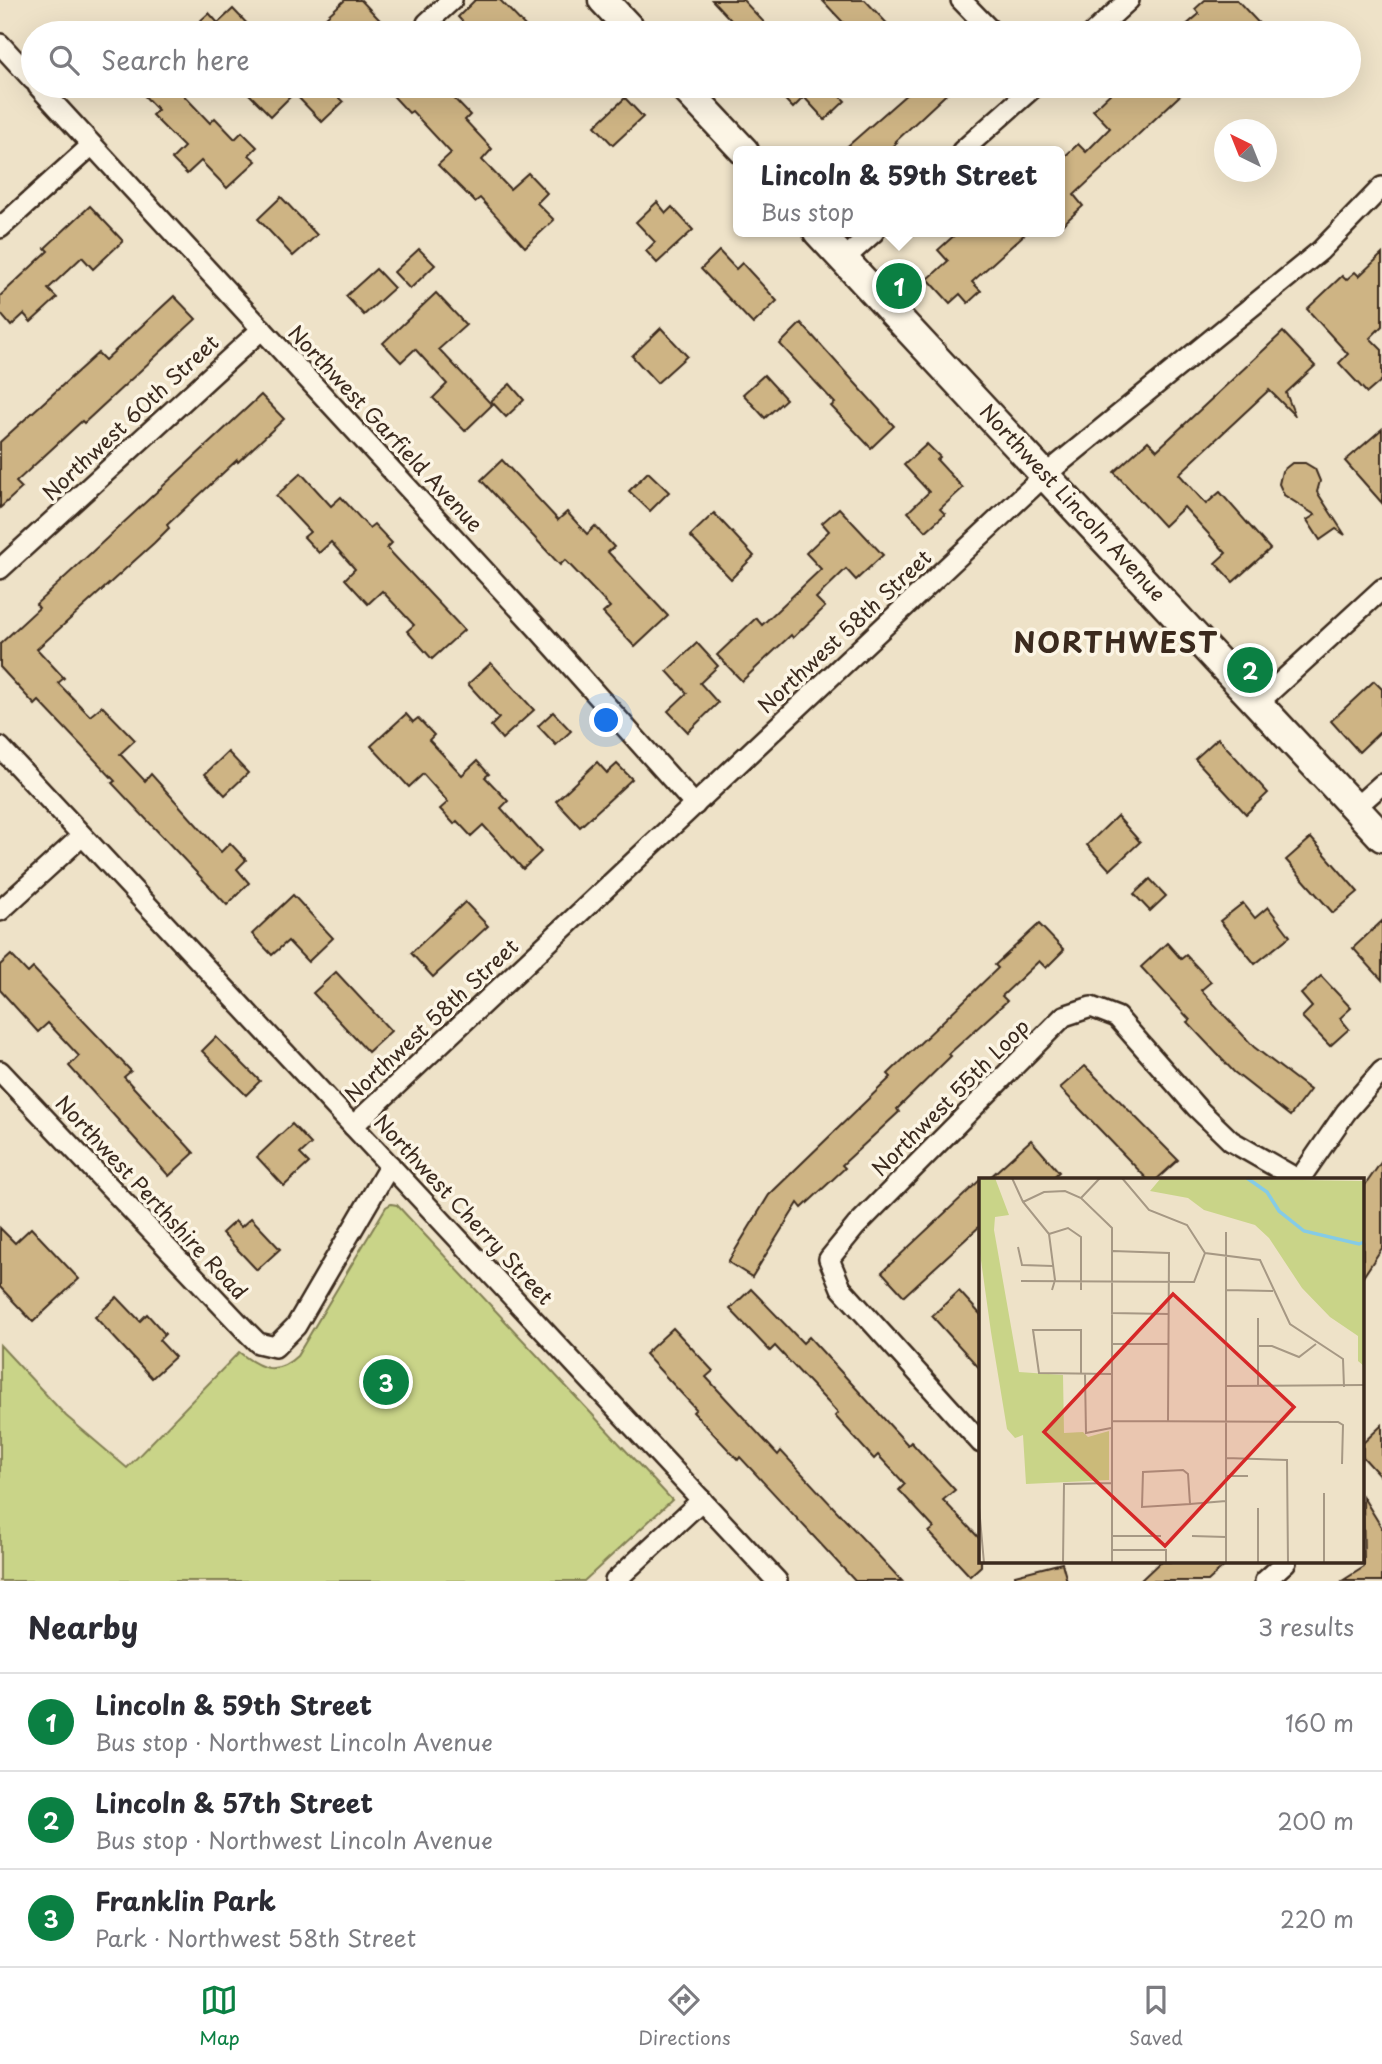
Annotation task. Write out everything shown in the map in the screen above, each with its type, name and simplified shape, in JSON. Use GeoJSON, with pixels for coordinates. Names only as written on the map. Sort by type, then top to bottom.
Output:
{"type":"FeatureCollection","features":[{"type":"Feature","properties":{"kind":"street"},"geometry":{"type":"LineString","coordinates":[[429,21],[452,0]]}},
{"type":"Feature","properties":{"kind":"street"},"geometry":{"type":"LineString","coordinates":[[603,0],[623,21]]}},
{"type":"Feature","properties":{"kind":"street"},"geometry":{"type":"LineString","coordinates":[[961,0],[981,21]]}},
{"type":"Feature","properties":{"kind":"street"},"geometry":{"type":"LineString","coordinates":[[1106,21],[1129,0]]}},
{"type":"Feature","properties":{"kind":"street"},"geometry":{"type":"LineString","coordinates":[[0,44],[21,67]]}},
{"type":"Feature","properties":{"kind":"street","name":"Northwest Garfield Avenue"},"geometry":{"type":"LineString","coordinates":[[49,98],[546,638],[695,805]]}},
{"type":"Feature","properties":{"kind":"street"},"geometry":{"type":"LineString","coordinates":[[694,98],[739,146]]}},
{"type":"Feature","properties":{"kind":"street"},"geometry":{"type":"LineString","coordinates":[[968,146],[1022,98]]}},
{"type":"Feature","properties":{"kind":"street"},"geometry":{"type":"LineString","coordinates":[[0,228],[92,145]]}},
{"type":"Feature","properties":{"kind":"street","name":"Northwest 58th Street"},"geometry":{"type":"LineString","coordinates":[[353,1126],[1045,475],[1320,251],[1382,187]]}},
{"type":"Feature","properties":{"kind":"street","name":"Northwest Lincoln Avenue"},"geometry":{"type":"LineString","coordinates":[[823,237],[1382,837]]}},
{"type":"Feature","properties":{"kind":"street"},"geometry":{"type":"LineString","coordinates":[[844,259],[868,237]]}},
{"type":"Feature","properties":{"kind":"street","name":"Northwest 60th Street"},"geometry":{"type":"LineString","coordinates":[[0,569],[262,329]]}},
{"type":"Feature","properties":{"kind":"street"},"geometry":{"type":"LineString","coordinates":[[1258,703],[1382,589]]}},
{"type":"Feature","properties":{"kind":"street","name":"Northwest Cherry Street"},"geometry":{"type":"LineString","coordinates":[[0,747],[777,1581]]}},
{"type":"Feature","properties":{"kind":"street"},"geometry":{"type":"LineString","coordinates":[[1355,808],[1382,784]]}},
{"type":"Feature","properties":{"kind":"street"},"geometry":{"type":"LineString","coordinates":[[0,911],[82,836]]}},
{"type":"Feature","properties":{"kind":"street","name":"Northwest 55th Loop"},"geometry":{"type":"LineString","coordinates":[[979,1441],[841,1289],[829,1259],[856,1226],[1064,1016],[1091,1007],[1117,1017],[1197,1108],[1231,1141],[1296,1178]]}},
{"type":"Feature","properties":{"kind":"street","name":"Northwest Perthshire Road"},"geometry":{"type":"LineString","coordinates":[[0,1071],[246,1331],[258,1343],[275,1348],[296,1326],[390,1165]]}},
{"type":"Feature","properties":{"kind":"street","name":"Northwest 55th Loop"},"geometry":{"type":"LineString","coordinates":[[1300,1178],[1346,1112],[1382,1071]]}},
{"type":"Feature","properties":{"kind":"street"},"geometry":{"type":"LineString","coordinates":[[615,1581],[702,1500]]}},
{"type":"Feature","properties":{"kind":"street"},"geometry":{"type":"LineString","coordinates":[[1265,1581],[1285,1563]]}},
{"type":"Feature","properties":{"kind":"green space"},"geometry":{"type":"Polygon","coordinates":[[[397,1205],[672,1500],[584,1581],[0,1581],[0,1345],[66,1416],[127,1468],[239,1352],[254,1363],[268,1368],[282,1366],[297,1356],[386,1207],[397,1205]]]}},
{"type":"Feature","properties":{"kind":"building"},"geometry":{"type":"Polygon","coordinates":[[[345,0],[361,0],[381,21],[330,21],[326,17],[345,0]]]}},
{"type":"Feature","properties":{"kind":"building"},"geometry":{"type":"Polygon","coordinates":[[[475,0],[500,0],[520,21],[462,21],[458,17],[475,0]]]}},
{"type":"Feature","properties":{"kind":"building"},"geometry":{"type":"Polygon","coordinates":[[[712,0],[743,0],[763,21],[732,21],[712,0]]]}},
{"type":"Feature","properties":{"kind":"building"},"geometry":{"type":"Polygon","coordinates":[[[822,0],[865,0],[885,21],[842,21],[822,0]]]}},
{"type":"Feature","properties":{"kind":"building"},"geometry":{"type":"Polygon","coordinates":[[[1205,0],[1237,0],[1257,21],[1191,21],[1199,14],[1195,9],[1205,0]]]}},
{"type":"Feature","properties":{"kind":"building"},"geometry":{"type":"Polygon","coordinates":[[[233,9],[244,21],[220,21],[233,9]]]}},
{"type":"Feature","properties":{"kind":"building"},"geometry":{"type":"Polygon","coordinates":[[[209,13],[216,21],[200,21],[209,13]]]}},
{"type":"Feature","properties":{"kind":"building"},"geometry":{"type":"Polygon","coordinates":[[[146,98],[186,98],[210,123],[215,118],[235,139],[242,132],[257,147],[249,155],[256,161],[227,188],[201,161],[187,174],[172,159],[184,147],[152,115],[158,110],[146,98]]]}},
{"type":"Feature","properties":{"kind":"building"},"geometry":{"type":"Polygon","coordinates":[[[253,98],[289,98],[271,116],[253,98]]]}},
{"type":"Feature","properties":{"kind":"building"},"geometry":{"type":"Polygon","coordinates":[[[299,98],[339,98],[343,102],[322,122],[299,98]]]}},
{"type":"Feature","properties":{"kind":"building"},"geometry":{"type":"Polygon","coordinates":[[[395,98],[454,98],[470,115],[465,120],[492,149],[482,160],[510,189],[528,173],[547,193],[537,203],[554,220],[525,247],[480,198],[475,202],[438,165],[451,153],[412,111],[409,113],[395,98]]]}},
{"type":"Feature","properties":{"kind":"building"},"geometry":{"type":"Polygon","coordinates":[[[625,98],[643,117],[613,145],[595,126],[625,98]]]}},
{"type":"Feature","properties":{"kind":"building"},"geometry":{"type":"Polygon","coordinates":[[[783,98],[803,98],[793,108],[783,98]]]}},
{"type":"Feature","properties":{"kind":"building"},"geometry":{"type":"Polygon","coordinates":[[[805,98],[842,98],[845,101],[825,120],[805,98]]]}},
{"type":"Feature","properties":{"kind":"building"},"geometry":{"type":"Polygon","coordinates":[[[902,98],[942,98],[894,146],[848,146],[902,98]]]}},
{"type":"Feature","properties":{"kind":"building"},"geometry":{"type":"Polygon","coordinates":[[[1106,98],[1177,98],[1074,195],[1083,206],[1065,222],[1065,156],[1078,144],[1086,152],[1110,128],[1093,110],[1106,98]]]}},
{"type":"Feature","properties":{"kind":"building"},"geometry":{"type":"Polygon","coordinates":[[[281,197],[317,235],[293,256],[258,219],[281,197]]]}},
{"type":"Feature","properties":{"kind":"building"},"geometry":{"type":"Polygon","coordinates":[[[657,202],[666,213],[672,207],[693,230],[657,263],[646,251],[655,242],[636,222],[657,202]]]}},
{"type":"Feature","properties":{"kind":"building"},"geometry":{"type":"Polygon","coordinates":[[[90,206],[123,241],[93,269],[82,257],[48,289],[57,298],[31,322],[24,314],[11,326],[0,313],[0,296],[48,251],[45,248],[90,206]]]}},
{"type":"Feature","properties":{"kind":"building"},"geometry":{"type":"Polygon","coordinates":[[[952,237],[1022,237],[972,282],[981,291],[968,303],[960,294],[950,303],[928,279],[948,261],[938,250],[952,237]]]}},
{"type":"Feature","properties":{"kind":"building"},"geometry":{"type":"Polygon","coordinates":[[[419,249],[435,265],[410,289],[394,272],[419,249]]]}},
{"type":"Feature","properties":{"kind":"building"},"geometry":{"type":"Polygon","coordinates":[[[719,251],[736,269],[742,263],[777,301],[753,324],[701,269],[719,251]]]}},
{"type":"Feature","properties":{"kind":"building"},"geometry":{"type":"Polygon","coordinates":[[[1382,254],[1382,326],[1370,338],[1382,350],[1382,380],[1367,393],[1339,363],[1348,354],[1307,309],[1342,276],[1346,280],[1355,272],[1359,276],[1382,254]]]}},
{"type":"Feature","properties":{"kind":"building"},"geometry":{"type":"Polygon","coordinates":[[[376,269],[394,288],[364,315],[346,296],[376,269]]]}},
{"type":"Feature","properties":{"kind":"building"},"geometry":{"type":"Polygon","coordinates":[[[436,293],[466,325],[439,349],[492,405],[465,431],[433,398],[447,384],[415,349],[401,362],[383,343],[436,293]]]}},
{"type":"Feature","properties":{"kind":"building"},"geometry":{"type":"Polygon","coordinates":[[[174,296],[196,319],[16,482],[22,488],[0,508],[0,442],[98,353],[105,360],[174,296]]]}},
{"type":"Feature","properties":{"kind":"building"},"geometry":{"type":"Polygon","coordinates":[[[801,323],[894,426],[871,448],[831,406],[835,403],[780,344],[801,323]]]}},
{"type":"Feature","properties":{"kind":"building"},"geometry":{"type":"Polygon","coordinates":[[[661,328],[687,356],[657,383],[632,356],[661,328]]]}},
{"type":"Feature","properties":{"kind":"building"},"geometry":{"type":"Polygon","coordinates":[[[1283,332],[1315,366],[1286,393],[1295,416],[1269,390],[1179,474],[1206,504],[1220,492],[1270,549],[1233,582],[1215,563],[1226,553],[1184,507],[1164,526],[1114,472],[1148,441],[1157,450],[1283,332]]]}},
{"type":"Feature","properties":{"kind":"building"},"geometry":{"type":"Polygon","coordinates":[[[764,375],[786,399],[765,418],[743,394],[764,375]]]}},
{"type":"Feature","properties":{"kind":"building"},"geometry":{"type":"Polygon","coordinates":[[[510,384],[524,400],[506,417],[491,401],[510,384]]]}},
{"type":"Feature","properties":{"kind":"building"},"geometry":{"type":"Polygon","coordinates":[[[261,395],[284,419],[167,525],[169,528],[154,543],[37,649],[64,678],[58,683],[90,716],[102,706],[135,740],[120,754],[145,781],[151,774],[221,852],[230,843],[246,860],[237,869],[249,883],[227,905],[39,701],[35,705],[0,667],[0,644],[39,608],[36,604],[261,395]]]}},
{"type":"Feature","properties":{"kind":"building"},"geometry":{"type":"Polygon","coordinates":[[[1382,429],[1382,503],[1345,461],[1382,429]]]}},
{"type":"Feature","properties":{"kind":"building"},"geometry":{"type":"Polygon","coordinates":[[[927,444],[940,457],[937,460],[963,488],[940,509],[945,514],[926,531],[908,512],[929,492],[904,465],[927,444]]]}},
{"type":"Feature","properties":{"kind":"building"},"geometry":{"type":"Polygon","coordinates":[[[502,460],[558,520],[567,512],[587,534],[595,526],[614,547],[608,552],[668,616],[635,647],[603,613],[610,607],[565,560],[560,565],[481,480],[502,460]]]}},
{"type":"Feature","properties":{"kind":"building"},"geometry":{"type":"Polygon","coordinates":[[[1292,463],[1305,463],[1315,469],[1320,481],[1317,492],[1345,535],[1336,529],[1320,540],[1307,520],[1315,515],[1284,495],[1279,484],[1282,471],[1292,463]]]}},
{"type":"Feature","properties":{"kind":"building"},"geometry":{"type":"Polygon","coordinates":[[[648,472],[669,492],[650,511],[629,491],[648,472]]]}},
{"type":"Feature","properties":{"kind":"building"},"geometry":{"type":"Polygon","coordinates":[[[301,473],[331,506],[341,497],[369,528],[374,524],[392,543],[387,548],[464,630],[432,659],[407,631],[414,625],[382,591],[368,604],[345,579],[355,569],[331,542],[319,553],[304,537],[310,532],[276,496],[301,473]]]}},
{"type":"Feature","properties":{"kind":"building"},"geometry":{"type":"Polygon","coordinates":[[[839,508],[883,555],[856,580],[846,569],[816,598],[825,607],[742,681],[717,655],[756,618],[762,625],[821,569],[806,553],[829,531],[822,523],[839,508]]]}},
{"type":"Feature","properties":{"kind":"building"},"geometry":{"type":"Polygon","coordinates":[[[714,513],[754,556],[731,579],[690,536],[714,513]]]}},
{"type":"Feature","properties":{"kind":"building"},"geometry":{"type":"Polygon","coordinates":[[[697,643],[718,666],[700,683],[718,703],[688,732],[668,711],[687,693],[667,671],[697,643]]]}},
{"type":"Feature","properties":{"kind":"building"},"geometry":{"type":"Polygon","coordinates":[[[491,663],[534,710],[502,739],[491,726],[499,718],[468,684],[491,663]]]}},
{"type":"Feature","properties":{"kind":"building"},"geometry":{"type":"Polygon","coordinates":[[[1374,681],[1382,689],[1382,730],[1359,752],[1331,721],[1374,681]]]}},
{"type":"Feature","properties":{"kind":"building"},"geometry":{"type":"Polygon","coordinates":[[[553,712],[571,731],[556,745],[538,726],[553,712]]]}},
{"type":"Feature","properties":{"kind":"building"},"geometry":{"type":"Polygon","coordinates":[[[406,714],[413,722],[418,718],[434,735],[429,740],[462,775],[477,761],[489,774],[485,777],[508,801],[501,808],[541,852],[523,869],[483,825],[471,836],[457,821],[454,824],[440,809],[448,802],[423,774],[409,787],[371,746],[406,714]]]}},
{"type":"Feature","properties":{"kind":"building"},"geometry":{"type":"Polygon","coordinates":[[[1218,738],[1268,793],[1246,814],[1195,759],[1218,738]]]}},
{"type":"Feature","properties":{"kind":"building"},"geometry":{"type":"Polygon","coordinates":[[[228,752],[248,773],[225,795],[205,774],[228,752]]]}},
{"type":"Feature","properties":{"kind":"building"},"geometry":{"type":"Polygon","coordinates":[[[597,762],[607,773],[617,764],[632,779],[580,827],[556,801],[597,762]]]}},
{"type":"Feature","properties":{"kind":"building"},"geometry":{"type":"Polygon","coordinates":[[[1117,816],[1140,842],[1110,870],[1087,845],[1117,816]]]}},
{"type":"Feature","properties":{"kind":"building"},"geometry":{"type":"Polygon","coordinates":[[[1311,838],[1358,892],[1333,913],[1286,860],[1311,838]]]}},
{"type":"Feature","properties":{"kind":"building"},"geometry":{"type":"Polygon","coordinates":[[[1150,879],[1166,896],[1150,911],[1134,894],[1150,879]]]}},
{"type":"Feature","properties":{"kind":"building"},"geometry":{"type":"Polygon","coordinates":[[[293,895],[333,938],[308,962],[288,941],[272,955],[252,934],[293,895]]]}},
{"type":"Feature","properties":{"kind":"building"},"geometry":{"type":"Polygon","coordinates":[[[465,902],[488,926],[433,977],[411,953],[465,902]]]}},
{"type":"Feature","properties":{"kind":"building"},"geometry":{"type":"Polygon","coordinates":[[[1243,903],[1255,918],[1268,907],[1290,936],[1255,964],[1220,921],[1243,903]]]}},
{"type":"Feature","properties":{"kind":"building"},"geometry":{"type":"Polygon","coordinates":[[[1382,921],[1382,980],[1353,948],[1382,921]]]}},
{"type":"Feature","properties":{"kind":"building"},"geometry":{"type":"Polygon","coordinates":[[[1039,924],[1064,950],[1046,968],[1039,961],[1002,996],[1007,1001],[949,1054],[951,1056],[897,1109],[899,1112],[842,1165],[845,1168],[802,1208],[798,1203],[752,1277],[728,1262],[769,1195],[891,1077],[888,1074],[998,968],[995,965],[1039,924]]]}},
{"type":"Feature","properties":{"kind":"building"},"geometry":{"type":"Polygon","coordinates":[[[1167,943],[1181,959],[1186,955],[1211,982],[1201,990],[1254,1047],[1310,1090],[1290,1116],[1234,1072],[1141,967],[1167,943]]]}},
{"type":"Feature","properties":{"kind":"building"},"geometry":{"type":"Polygon","coordinates":[[[11,955],[28,973],[33,968],[131,1071],[124,1077],[194,1153],[169,1176],[69,1066],[79,1056],[48,1023],[38,1032],[0,990],[0,965],[11,955]]]}},
{"type":"Feature","properties":{"kind":"building"},"geometry":{"type":"Polygon","coordinates":[[[336,972],[391,1031],[368,1052],[313,993],[336,972]]]}},
{"type":"Feature","properties":{"kind":"building"},"geometry":{"type":"Polygon","coordinates":[[[1321,976],[1351,1008],[1340,1018],[1349,1029],[1330,1046],[1302,1017],[1312,1007],[1301,994],[1321,976]]]}},
{"type":"Feature","properties":{"kind":"building"},"geometry":{"type":"Polygon","coordinates":[[[216,1037],[260,1081],[246,1095],[202,1051],[216,1037]]]}},
{"type":"Feature","properties":{"kind":"building"},"geometry":{"type":"Polygon","coordinates":[[[1085,1066],[1178,1160],[1158,1178],[1146,1178],[1060,1088],[1085,1066]]]}},
{"type":"Feature","properties":{"kind":"building"},"geometry":{"type":"Polygon","coordinates":[[[292,1124],[311,1144],[300,1154],[309,1163],[284,1186],[257,1157],[292,1124]]]}},
{"type":"Feature","properties":{"kind":"building"},"geometry":{"type":"Polygon","coordinates":[[[1031,1140],[1059,1172],[1052,1178],[989,1178],[1031,1140]]]}},
{"type":"Feature","properties":{"kind":"building"},"geometry":{"type":"Polygon","coordinates":[[[1382,1161],[1382,1248],[1364,1275],[1364,1187],[1382,1161]]]}},
{"type":"Feature","properties":{"kind":"building"},"geometry":{"type":"Polygon","coordinates":[[[979,1181],[979,1227],[904,1296],[882,1272],[979,1181]]]}},
{"type":"Feature","properties":{"kind":"building"},"geometry":{"type":"Polygon","coordinates":[[[251,1218],[280,1249],[257,1270],[222,1233],[235,1221],[241,1227],[251,1218]]]}},
{"type":"Feature","properties":{"kind":"building"},"geometry":{"type":"Polygon","coordinates":[[[0,1228],[15,1243],[31,1228],[79,1279],[33,1322],[0,1287],[0,1228]]]}},
{"type":"Feature","properties":{"kind":"building"},"geometry":{"type":"Polygon","coordinates":[[[751,1289],[803,1343],[809,1337],[908,1445],[911,1442],[955,1490],[943,1500],[979,1538],[981,1566],[970,1576],[929,1532],[934,1528],[899,1490],[905,1484],[878,1455],[874,1459],[835,1416],[838,1413],[775,1346],[770,1351],[730,1309],[751,1289]]]}},
{"type":"Feature","properties":{"kind":"building"},"geometry":{"type":"Polygon","coordinates":[[[959,1291],[979,1313],[979,1368],[932,1316],[959,1291]]]}},
{"type":"Feature","properties":{"kind":"building"},"geometry":{"type":"Polygon","coordinates":[[[117,1297],[140,1321],[147,1314],[165,1334],[159,1340],[175,1357],[152,1378],[95,1317],[117,1297]]]}},
{"type":"Feature","properties":{"kind":"building"},"geometry":{"type":"Polygon","coordinates":[[[673,1328],[713,1371],[706,1377],[778,1455],[781,1451],[902,1581],[855,1581],[740,1457],[738,1460],[693,1412],[696,1409],[645,1354],[673,1328]]]}},
{"type":"Feature","properties":{"kind":"building"},"geometry":{"type":"Polygon","coordinates":[[[1382,1425],[1382,1478],[1364,1458],[1364,1442],[1382,1425]]]}},
{"type":"Feature","properties":{"kind":"building"},"geometry":{"type":"Polygon","coordinates":[[[1364,1499],[1382,1528],[1382,1581],[1342,1581],[1364,1567],[1364,1499]]]}},
{"type":"Feature","properties":{"kind":"building"},"geometry":{"type":"Polygon","coordinates":[[[1062,1563],[1067,1581],[1016,1581],[1015,1575],[1062,1563]]]}},
{"type":"Feature","properties":{"kind":"building"},"geometry":{"type":"Polygon","coordinates":[[[1159,1563],[1228,1563],[1208,1581],[1140,1581],[1159,1563]]]}},
{"type":"Feature","properties":{"kind":"place","name":"Lincoln & 59th Street"},"geometry":{"type":"Point","coordinates":[899,286]}},
{"type":"Feature","properties":{"kind":"place","name":"Lincoln & 57th Street"},"geometry":{"type":"Point","coordinates":[1250,670]}},
{"type":"Feature","properties":{"kind":"place","name":"Franklin Park"},"geometry":{"type":"Point","coordinates":[386,1382]}},
{"type":"Feature","properties":{"kind":"district","name":"NORTHWEST"},"geometry":{"type":"Point","coordinates":[1116,643]}}]}
